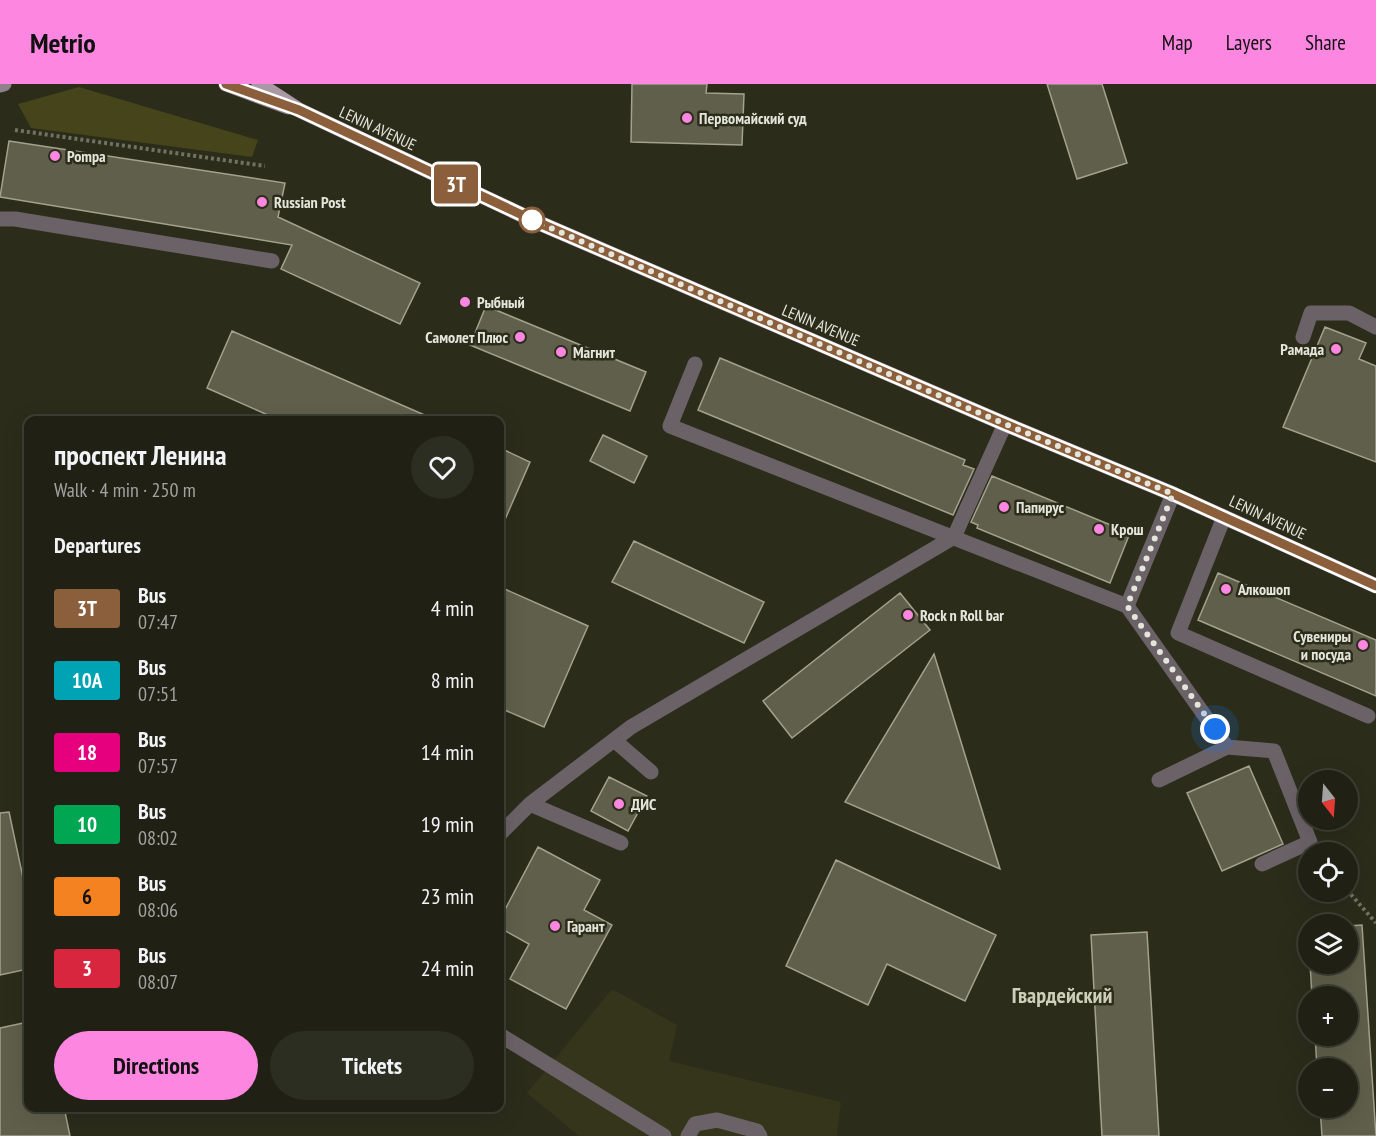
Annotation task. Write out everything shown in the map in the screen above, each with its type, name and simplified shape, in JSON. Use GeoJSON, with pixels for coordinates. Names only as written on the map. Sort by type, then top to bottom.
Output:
{"type":"FeatureCollection","features":[{"type":"Feature","properties":{"kind":"main road","name":"LENIN AVENUE"},"geometry":{"type":"LineString","coordinates":[[259,84],[299,110],[537,222],[1173,494],[1376,586]]}},
{"type":"Feature","properties":{"kind":"street"},"geometry":{"type":"LineString","coordinates":[[0,85],[4,84]]}},
{"type":"Feature","properties":{"kind":"street"},"geometry":{"type":"LineString","coordinates":[[226,84],[299,110]]}},
{"type":"Feature","properties":{"kind":"lane"},"geometry":{"type":"LineString","coordinates":[[0,219],[15,219],[272,261]]}},
{"type":"Feature","properties":{"kind":"lane"},"geometry":{"type":"LineString","coordinates":[[1303,338],[1311,313],[1349,313],[1376,327]]}},
{"type":"Feature","properties":{"kind":"lane"},"geometry":{"type":"LineString","coordinates":[[695,364],[670,426],[1127,606],[1227,747]]}},
{"type":"Feature","properties":{"kind":"lane"},"geometry":{"type":"LineString","coordinates":[[504,830],[530,804],[631,727],[954,537],[1005,424]]}},
{"type":"Feature","properties":{"kind":"lane"},"geometry":{"type":"LineString","coordinates":[[1127,606],[1173,494]]}},
{"type":"Feature","properties":{"kind":"lane"},"geometry":{"type":"LineString","coordinates":[[1224,517],[1178,633],[1368,716]]}},
{"type":"Feature","properties":{"kind":"lane"},"geometry":{"type":"LineString","coordinates":[[614,740],[651,772]]}},
{"type":"Feature","properties":{"kind":"lane"},"geometry":{"type":"LineString","coordinates":[[1159,780],[1227,747],[1274,751],[1310,842],[1262,864]]}},
{"type":"Feature","properties":{"kind":"lane"},"geometry":{"type":"LineString","coordinates":[[530,804],[621,843]]}},
{"type":"Feature","properties":{"kind":"lane"},"geometry":{"type":"LineString","coordinates":[[504,1037],[664,1136]]}},
{"type":"Feature","properties":{"kind":"lane"},"geometry":{"type":"LineString","coordinates":[[688,1136],[695,1124],[717,1120],[757,1131],[760,1136]]}},
{"type":"Feature","properties":{"kind":"path"},"geometry":{"type":"LineString","coordinates":[[15,130],[265,166]]}},
{"type":"Feature","properties":{"kind":"path"},"geometry":{"type":"LineString","coordinates":[[1358,902],[1376,923]]}},
{"type":"Feature","properties":{"kind":"shaded area"},"geometry":{"type":"Polygon","coordinates":[[[79,87],[258,140],[252,157],[31,128],[18,104],[79,87]]]}},
{"type":"Feature","properties":{"kind":"shaded area"},"geometry":{"type":"Polygon","coordinates":[[[612,989],[677,1025],[669,1061],[841,1102],[837,1136],[579,1136],[527,1093],[612,989]]]}},
{"type":"Feature","properties":{"kind":"building","name":"Первомайский суд"},"geometry":{"type":"Polygon","coordinates":[[[632,84],[707,84],[706,93],[744,94],[742,145],[631,142],[632,84]]]}},
{"type":"Feature","properties":{"kind":"building"},"geometry":{"type":"Polygon","coordinates":[[[1047,84],[1102,84],[1127,163],[1077,179],[1047,84]]]}},
{"type":"Feature","properties":{"kind":"building"},"geometry":{"type":"Polygon","coordinates":[[[9,141],[285,183],[278,217],[420,283],[400,324],[281,269],[292,245],[0,197],[9,141]]]}},
{"type":"Feature","properties":{"kind":"building"},"geometry":{"type":"Polygon","coordinates":[[[486,306],[646,372],[630,411],[470,345],[486,306]]]}},
{"type":"Feature","properties":{"kind":"building"},"geometry":{"type":"Polygon","coordinates":[[[1325,327],[1366,343],[1359,359],[1376,366],[1376,462],[1283,427],[1325,327]]]}},
{"type":"Feature","properties":{"kind":"building"},"geometry":{"type":"Polygon","coordinates":[[[232,331],[427,416],[270,416],[207,388],[232,331]]]}},
{"type":"Feature","properties":{"kind":"building"},"geometry":{"type":"Polygon","coordinates":[[[720,358],[965,460],[963,465],[974,469],[953,515],[698,410],[720,358]]]}},
{"type":"Feature","properties":{"kind":"building"},"geometry":{"type":"Polygon","coordinates":[[[603,435],[647,456],[634,483],[590,461],[603,435]]]}},
{"type":"Feature","properties":{"kind":"building"},"geometry":{"type":"Polygon","coordinates":[[[504,450],[530,462],[504,522],[504,450]]]}},
{"type":"Feature","properties":{"kind":"building"},"geometry":{"type":"Polygon","coordinates":[[[992,476],[1130,533],[1110,583],[977,528],[978,525],[971,522],[992,476]]]}},
{"type":"Feature","properties":{"kind":"building"},"geometry":{"type":"Polygon","coordinates":[[[634,541],[764,602],[744,643],[612,582],[634,541]]]}},
{"type":"Feature","properties":{"kind":"building"},"geometry":{"type":"Polygon","coordinates":[[[1218,573],[1376,640],[1376,696],[1198,620],[1218,573]]]}},
{"type":"Feature","properties":{"kind":"building"},"geometry":{"type":"Polygon","coordinates":[[[504,589],[588,626],[544,727],[504,710],[504,589]]]}},
{"type":"Feature","properties":{"kind":"building"},"geometry":{"type":"Polygon","coordinates":[[[900,593],[930,630],[792,738],[763,701],[900,593]]]}},
{"type":"Feature","properties":{"kind":"building"},"geometry":{"type":"Polygon","coordinates":[[[934,654],[1000,869],[845,802],[934,654]]]}},
{"type":"Feature","properties":{"kind":"building"},"geometry":{"type":"Polygon","coordinates":[[[1249,766],[1283,844],[1222,871],[1187,793],[1249,766]]]}},
{"type":"Feature","properties":{"kind":"building","name":"ДИС"},"geometry":{"type":"Polygon","coordinates":[[[609,777],[647,796],[628,831],[591,811],[609,777]]]}},
{"type":"Feature","properties":{"kind":"building"},"geometry":{"type":"Polygon","coordinates":[[[9,812],[24,882],[24,970],[0,975],[0,813],[9,812]]]}},
{"type":"Feature","properties":{"kind":"building","name":"Гарант"},"geometry":{"type":"Polygon","coordinates":[[[538,847],[600,880],[584,910],[612,925],[566,1009],[510,979],[529,944],[504,930],[504,911],[538,847]]]}},
{"type":"Feature","properties":{"kind":"building"},"geometry":{"type":"Polygon","coordinates":[[[836,860],[996,935],[965,1001],[887,964],[868,1005],[786,966],[836,860]]]}},
{"type":"Feature","properties":{"kind":"building"},"geometry":{"type":"Polygon","coordinates":[[[1358,925],[1362,925],[1376,1136],[1322,1136],[1321,1118],[1358,1118],[1358,1058],[1316,1058],[1316,1046],[1358,1046],[1358,986],[1311,986],[1311,974],[1358,974],[1358,925]]]}},
{"type":"Feature","properties":{"kind":"building"},"geometry":{"type":"Polygon","coordinates":[[[1147,932],[1159,1136],[1102,1136],[1091,935],[1147,932]]]}},
{"type":"Feature","properties":{"kind":"building"},"geometry":{"type":"Polygon","coordinates":[[[24,1023],[24,1112],[65,1112],[70,1136],[0,1136],[0,1028],[24,1023]]]}},
{"type":"Feature","properties":{"kind":"bus line","name":"3Т"},"geometry":{"type":"LineString","coordinates":[[226,84],[299,110],[537,222],[1173,494],[1376,586]]}},
{"type":"Feature","properties":{"kind":"place","name":"Первомайский суд"},"geometry":{"type":"Point","coordinates":[687,118]}},
{"type":"Feature","properties":{"kind":"place","name":"Pompa"},"geometry":{"type":"Point","coordinates":[55,156]}},
{"type":"Feature","properties":{"kind":"place","name":"Russian Post"},"geometry":{"type":"Point","coordinates":[262,202]}},
{"type":"Feature","properties":{"kind":"place","name":"Рыбный"},"geometry":{"type":"Point","coordinates":[465,302]}},
{"type":"Feature","properties":{"kind":"place","name":"Самолет Плюс"},"geometry":{"type":"Point","coordinates":[520,337]}},
{"type":"Feature","properties":{"kind":"place","name":"Рамада"},"geometry":{"type":"Point","coordinates":[1336,349]}},
{"type":"Feature","properties":{"kind":"place","name":"Магнит"},"geometry":{"type":"Point","coordinates":[561,352]}},
{"type":"Feature","properties":{"kind":"place","name":"Папирус"},"geometry":{"type":"Point","coordinates":[1004,507]}},
{"type":"Feature","properties":{"kind":"place","name":"Крош"},"geometry":{"type":"Point","coordinates":[1099,529]}},
{"type":"Feature","properties":{"kind":"place","name":"Алкошоп"},"geometry":{"type":"Point","coordinates":[1226,589]}},
{"type":"Feature","properties":{"kind":"place","name":"Rock n Roll bar"},"geometry":{"type":"Point","coordinates":[908,615]}},
{"type":"Feature","properties":{"kind":"place","name":"Сувениры и посуда"},"geometry":{"type":"Point","coordinates":[1363,645]}},
{"type":"Feature","properties":{"kind":"place","name":"ДИС"},"geometry":{"type":"Point","coordinates":[619,804]}},
{"type":"Feature","properties":{"kind":"place","name":"Гарант"},"geometry":{"type":"Point","coordinates":[555,926]}},
{"type":"Feature","properties":{"kind":"district","name":"Гвардейский"},"geometry":{"type":"Point","coordinates":[1062,995]}},
{"type":"Feature","properties":{"kind":"route"},"geometry":{"type":"LineString","coordinates":[[532,220],[1173,494],[1127,606],[1215,729]]}}]}
